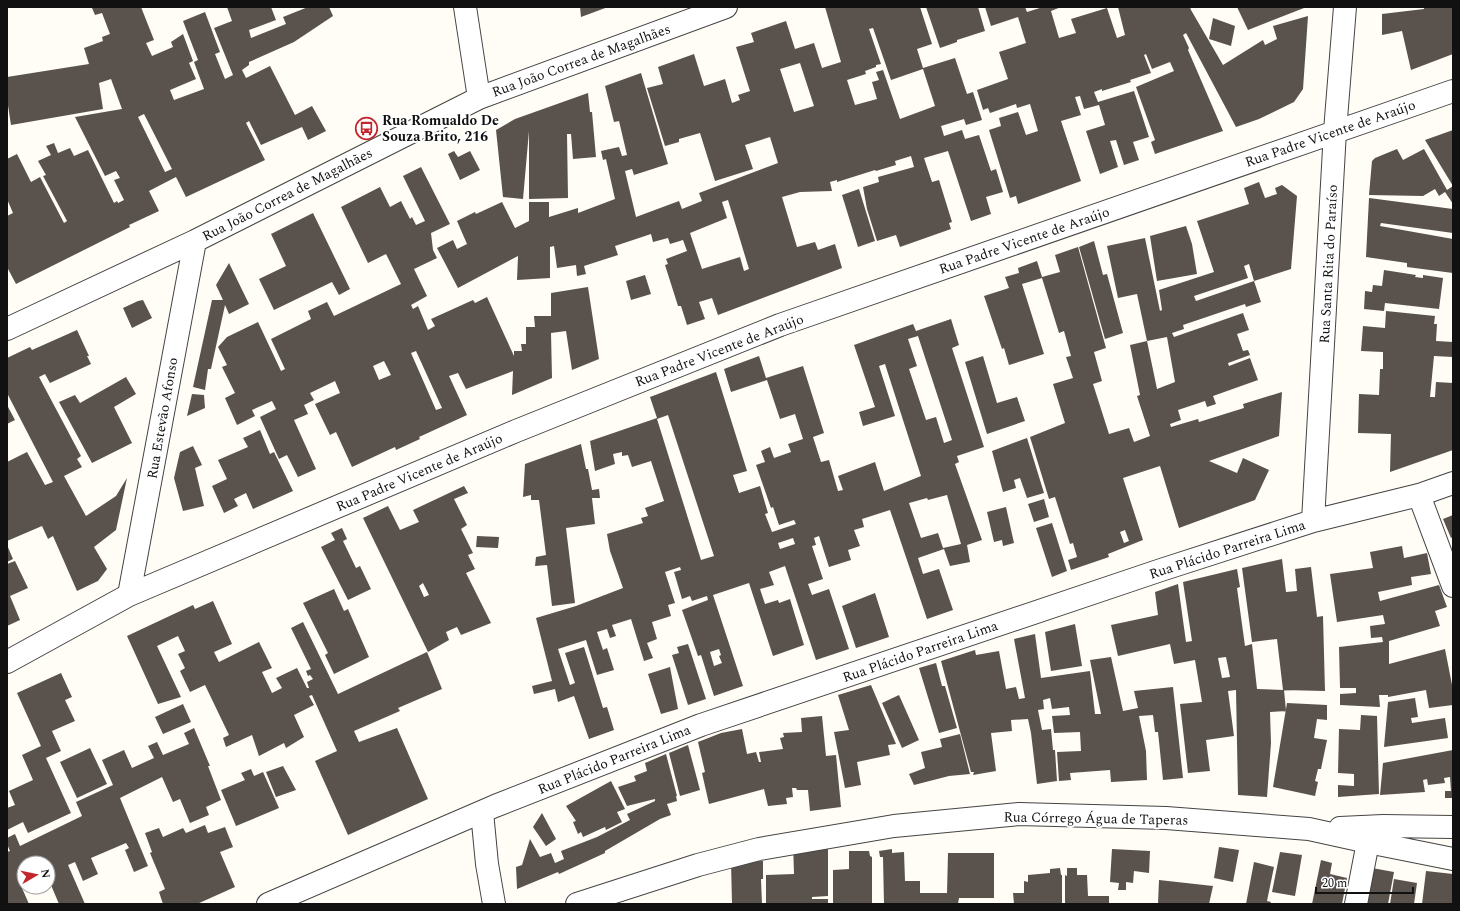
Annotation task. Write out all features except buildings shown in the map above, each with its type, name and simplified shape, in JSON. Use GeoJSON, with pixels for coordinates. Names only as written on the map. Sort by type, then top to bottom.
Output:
{"type":"FeatureCollection","features":[{"type":"Feature","properties":{"kind":"street"},"geometry":{"type":"LineString","coordinates":[[465,7],[479,98]]}},
{"type":"Feature","properties":{"kind":"street","name":"Rua João Correa de Magalhães"},"geometry":{"type":"LineString","coordinates":[[7,329],[195,241],[479,98],[726,7]]}},
{"type":"Feature","properties":{"kind":"street","name":"Rua Santa Rita do Paraíso"},"geometry":{"type":"LineString","coordinates":[[1313,521],[1335,131],[1345,7]]}},
{"type":"Feature","properties":{"kind":"street","name":"Rua Padre Vicente de Araújo"},"geometry":{"type":"LineString","coordinates":[[7,662],[129,595],[516,431],[780,325],[1453,91]]}},
{"type":"Feature","properties":{"kind":"street","name":"Rua Estevão Afonso"},"geometry":{"type":"LineString","coordinates":[[129,595],[195,241]]}},
{"type":"Feature","properties":{"kind":"street","name":"Rua Plácido Parreira Lima"},"geometry":{"type":"LineString","coordinates":[[268,904],[482,812],[701,725],[1154,572],[1313,521],[1419,495],[1453,483]]}},
{"type":"Feature","properties":{"kind":"street"},"geometry":{"type":"LineString","coordinates":[[1419,495],[1453,586]]}},
{"type":"Feature","properties":{"kind":"street"},"geometry":{"type":"LineString","coordinates":[[482,812],[487,864],[494,904]]}},
{"type":"Feature","properties":{"kind":"street","name":"Rua Córrego Água de Taperas"},"geometry":{"type":"LineString","coordinates":[[577,904],[698,865],[759,849],[902,825],[1019,814],[1166,818],[1309,829],[1453,859]]}},
{"type":"Feature","properties":{"kind":"street"},"geometry":{"type":"LineString","coordinates":[[1309,829],[1383,826],[1453,827]]}},
{"type":"Feature","properties":{"kind":"street"},"geometry":{"type":"LineString","coordinates":[[1356,904],[1368,842]]}},
{"type":"Feature","properties":{"kind":"place","name":"Rua Romualdo De Souza Brito, 216"},"geometry":{"type":"Point","coordinates":[367,128]}}]}
